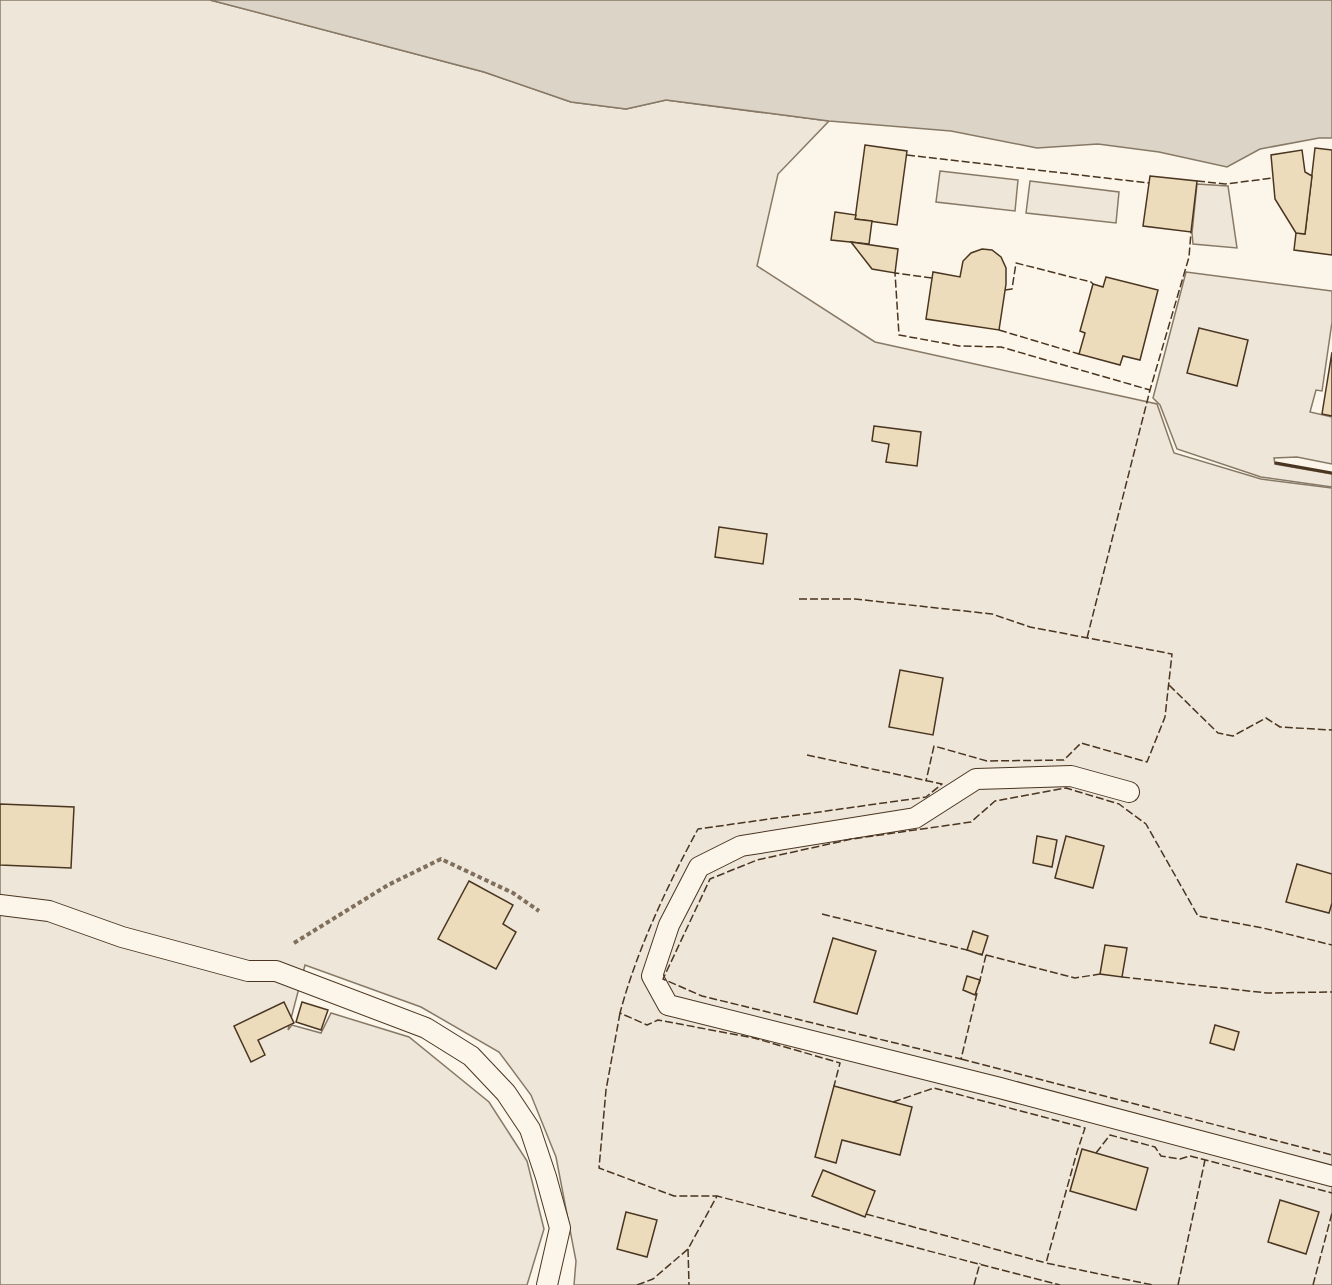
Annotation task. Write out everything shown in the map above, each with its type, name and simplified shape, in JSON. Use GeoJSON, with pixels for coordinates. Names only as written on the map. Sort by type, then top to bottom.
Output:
{"type":"FeatureCollection","features":[{"type":"Feature","properties":{"kind":"lane"},"geometry":{"type":"LineString","coordinates":[[1129,792],[1071,776],[976,779],[915,818],[741,846],[699,867],[669,925],[652,976],[668,1005],[1000,1088],[1332,1176]]}},
{"type":"Feature","properties":{"kind":"lane"},"geometry":{"type":"LineString","coordinates":[[0,905],[49,911],[122,937],[248,971],[276,971],[426,1028],[471,1056],[506,1093],[530,1129],[546,1177],[560,1228],[547,1285]]}},
{"type":"Feature","properties":{"kind":"path"},"geometry":{"type":"LineString","coordinates":[[276,971],[294,943],[388,885],[441,859],[513,893],[539,911]]}},
{"type":"Feature","properties":{"kind":"shaded area"},"geometry":{"type":"Polygon","coordinates":[[[0,0],[210,0],[484,72],[571,102],[626,109],[666,100],[829,121],[778,174],[757,266],[875,342],[1157,404],[1174,453],[1261,479],[1332,488],[1332,1285],[574,1285],[576,1261],[556,1157],[531,1095],[499,1052],[421,1007],[305,965],[288,1030],[292,1025],[321,1033],[331,1013],[409,1037],[489,1102],[527,1161],[544,1229],[527,1285],[0,1285],[0,0]]]}},
{"type":"Feature","properties":{"kind":"shaded area"},"geometry":{"type":"Polygon","coordinates":[[[210,0],[1332,0],[1332,138],[1319,138],[1260,149],[1227,167],[1159,152],[1098,144],[1037,148],[951,131],[829,121],[666,100],[626,109],[571,102],[484,72],[210,0]]]}},
{"type":"Feature","properties":{"kind":"shaded area"},"geometry":{"type":"Polygon","coordinates":[[[940,171],[1018,180],[1015,211],[936,202],[940,171]]]}},
{"type":"Feature","properties":{"kind":"shaded area"},"geometry":{"type":"Polygon","coordinates":[[[1030,181],[1119,192],[1116,223],[1026,213],[1030,181]]]}},
{"type":"Feature","properties":{"kind":"shaded area"},"geometry":{"type":"Polygon","coordinates":[[[1197,184],[1228,186],[1237,248],[1193,244],[1197,184]]]}},
{"type":"Feature","properties":{"kind":"shaded area"},"geometry":{"type":"Polygon","coordinates":[[[1186,272],[1332,291],[1332,322],[1322,391],[1316,390],[1310,412],[1332,417],[1332,464],[1297,457],[1274,458],[1275,464],[1332,474],[1332,487],[1261,477],[1177,449],[1160,405],[1153,398],[1186,272]]]}},
{"type":"Feature","properties":{"kind":"building"},"geometry":{"type":"Polygon","coordinates":[[[865,145],[907,151],[897,225],[855,219],[865,145]]]}},
{"type":"Feature","properties":{"kind":"building"},"geometry":{"type":"Polygon","coordinates":[[[1315,148],[1332,150],[1332,255],[1294,250],[1296,233],[1305,234],[1315,148]]]}},
{"type":"Feature","properties":{"kind":"building"},"geometry":{"type":"Polygon","coordinates":[[[1302,150],[1305,172],[1312,176],[1305,234],[1296,233],[1275,199],[1271,155],[1302,150]]]}},
{"type":"Feature","properties":{"kind":"building"},"geometry":{"type":"Polygon","coordinates":[[[1150,176],[1197,181],[1191,232],[1143,226],[1150,176]]]}},
{"type":"Feature","properties":{"kind":"building"},"geometry":{"type":"Polygon","coordinates":[[[835,212],[856,215],[855,219],[872,221],[869,244],[831,240],[835,212]]]}},
{"type":"Feature","properties":{"kind":"building"},"geometry":{"type":"Polygon","coordinates":[[[851,242],[898,249],[895,273],[872,269],[851,242]]]}},
{"type":"Feature","properties":{"kind":"building"},"geometry":{"type":"Polygon","coordinates":[[[982,249],[992,250],[1001,257],[1006,268],[999,330],[926,319],[933,272],[960,277],[963,261],[971,253],[982,249]]]}},
{"type":"Feature","properties":{"kind":"building"},"geometry":{"type":"Polygon","coordinates":[[[1106,277],[1158,290],[1140,360],[1123,356],[1120,365],[1079,354],[1085,333],[1080,331],[1093,284],[1103,287],[1106,277]]]}},
{"type":"Feature","properties":{"kind":"building"},"geometry":{"type":"Polygon","coordinates":[[[1199,328],[1248,340],[1237,386],[1187,373],[1199,328]]]}},
{"type":"Feature","properties":{"kind":"building"},"geometry":{"type":"Polygon","coordinates":[[[1332,352],[1332,416],[1322,414],[1332,352]]]}},
{"type":"Feature","properties":{"kind":"building"},"geometry":{"type":"Polygon","coordinates":[[[874,426],[921,432],[917,466],[886,462],[889,444],[872,441],[874,426]]]}},
{"type":"Feature","properties":{"kind":"building"},"geometry":{"type":"Polygon","coordinates":[[[719,527],[767,534],[763,564],[715,557],[719,527]]]}},
{"type":"Feature","properties":{"kind":"building"},"geometry":{"type":"Polygon","coordinates":[[[900,670],[943,678],[933,735],[889,727],[900,670]]]}},
{"type":"Feature","properties":{"kind":"building"},"geometry":{"type":"Polygon","coordinates":[[[0,804],[74,807],[71,868],[0,865],[0,804]]]}},
{"type":"Feature","properties":{"kind":"building"},"geometry":{"type":"Polygon","coordinates":[[[1037,836],[1057,840],[1052,867],[1033,863],[1037,836]]]}},
{"type":"Feature","properties":{"kind":"building"},"geometry":{"type":"Polygon","coordinates":[[[1066,836],[1104,846],[1093,888],[1055,878],[1066,836]]]}},
{"type":"Feature","properties":{"kind":"building"},"geometry":{"type":"Polygon","coordinates":[[[1297,864],[1332,874],[1332,903],[1329,913],[1286,902],[1297,864]]]}},
{"type":"Feature","properties":{"kind":"building"},"geometry":{"type":"Polygon","coordinates":[[[469,881],[513,905],[503,924],[516,932],[496,969],[438,939],[469,881]]]}},
{"type":"Feature","properties":{"kind":"building"},"geometry":{"type":"Polygon","coordinates":[[[973,931],[988,936],[982,955],[967,950],[973,931]]]}},
{"type":"Feature","properties":{"kind":"building"},"geometry":{"type":"Polygon","coordinates":[[[833,938],[876,951],[857,1014],[814,1002],[833,938]]]}},
{"type":"Feature","properties":{"kind":"building"},"geometry":{"type":"Polygon","coordinates":[[[1105,945],[1127,948],[1122,977],[1100,974],[1105,945]]]}},
{"type":"Feature","properties":{"kind":"building"},"geometry":{"type":"Polygon","coordinates":[[[967,976],[980,980],[975,995],[963,990],[967,976]]]}},
{"type":"Feature","properties":{"kind":"building"},"geometry":{"type":"Polygon","coordinates":[[[284,1002],[294,1023],[258,1040],[265,1055],[251,1062],[234,1026],[284,1002]]]}},
{"type":"Feature","properties":{"kind":"building"},"geometry":{"type":"Polygon","coordinates":[[[302,1002],[328,1010],[321,1030],[296,1022],[302,1002]]]}},
{"type":"Feature","properties":{"kind":"building"},"geometry":{"type":"Polygon","coordinates":[[[1215,1025],[1239,1032],[1234,1050],[1210,1043],[1215,1025]]]}},
{"type":"Feature","properties":{"kind":"building"},"geometry":{"type":"Polygon","coordinates":[[[834,1086],[912,1107],[900,1155],[842,1140],[836,1163],[815,1157],[834,1086]]]}},
{"type":"Feature","properties":{"kind":"building"},"geometry":{"type":"Polygon","coordinates":[[[1082,1149],[1148,1168],[1136,1210],[1070,1191],[1082,1149]]]}},
{"type":"Feature","properties":{"kind":"building"},"geometry":{"type":"Polygon","coordinates":[[[823,1170],[875,1191],[865,1217],[812,1196],[823,1170]]]}},
{"type":"Feature","properties":{"kind":"building"},"geometry":{"type":"Polygon","coordinates":[[[1280,1200],[1319,1212],[1306,1254],[1268,1242],[1280,1200]]]}},
{"type":"Feature","properties":{"kind":"building"},"geometry":{"type":"Polygon","coordinates":[[[626,1212],[657,1220],[647,1257],[617,1249],[626,1212]]]}},
{"type":"Feature","properties":{"kind":"fence"},"geometry":{"type":"LineString","coordinates":[[907,155],[1149,183]]}},
{"type":"Feature","properties":{"kind":"fence"},"geometry":{"type":"LineString","coordinates":[[1197,181],[1225,184],[1273,178]]}},
{"type":"Feature","properties":{"kind":"fence"},"geometry":{"type":"LineString","coordinates":[[1087,638],[1150,390],[1189,257],[1191,232]]}},
{"type":"Feature","properties":{"kind":"fence"},"geometry":{"type":"LineString","coordinates":[[1005,290],[1012,289],[1016,263],[1093,284]]}},
{"type":"Feature","properties":{"kind":"fence"},"geometry":{"type":"LineString","coordinates":[[932,278],[895,273],[899,335],[959,346],[1001,347],[1150,390]]}},
{"type":"Feature","properties":{"kind":"fence"},"geometry":{"type":"LineString","coordinates":[[999,330],[1079,354]]}},
{"type":"Feature","properties":{"kind":"fence"},"geometry":{"type":"LineString","coordinates":[[799,599],[855,599],[992,614],[1030,627],[1172,654],[1165,717],[1147,762],[1081,743],[1064,760],[987,761],[934,746],[926,781]]}},
{"type":"Feature","properties":{"kind":"fence"},"geometry":{"type":"LineString","coordinates":[[1169,685],[1218,733],[1233,736],[1266,718],[1280,727],[1332,730]]}},
{"type":"Feature","properties":{"kind":"fence"},"geometry":{"type":"LineString","coordinates":[[807,755],[942,784],[926,797],[698,829],[654,919],[635,966],[620,1013],[647,1025],[658,1020],[754,1038],[840,1063],[834,1086]]}},
{"type":"Feature","properties":{"kind":"fence"},"geometry":{"type":"LineString","coordinates":[[977,993],[961,1059],[702,996],[663,979],[710,879],[757,860],[852,839],[971,822],[995,801],[1066,788],[1119,804],[1146,824],[1198,916],[1263,928],[1332,945]]}},
{"type":"Feature","properties":{"kind":"fence"},"geometry":{"type":"LineString","coordinates":[[822,914],[971,951]]}},
{"type":"Feature","properties":{"kind":"fence"},"geometry":{"type":"LineString","coordinates":[[979,984],[986,955],[980,954]]}},
{"type":"Feature","properties":{"kind":"fence"},"geometry":{"type":"LineString","coordinates":[[986,955],[1075,978],[1100,974]]}},
{"type":"Feature","properties":{"kind":"fence"},"geometry":{"type":"LineString","coordinates":[[1122,977],[1267,993],[1332,992]]}},
{"type":"Feature","properties":{"kind":"fence"},"geometry":{"type":"LineString","coordinates":[[620,1013],[606,1090],[599,1168],[674,1196],[717,1196]]}},
{"type":"Feature","properties":{"kind":"fence"},"geometry":{"type":"LineString","coordinates":[[961,1059],[1332,1155]]}},
{"type":"Feature","properties":{"kind":"fence"},"geometry":{"type":"LineString","coordinates":[[893,1102],[934,1088],[1085,1128],[1046,1263],[1153,1285]]}},
{"type":"Feature","properties":{"kind":"fence"},"geometry":{"type":"LineString","coordinates":[[1096,1153],[1110,1135],[1155,1147],[1161,1156],[1180,1159],[1190,1156],[1332,1193]]}},
{"type":"Feature","properties":{"kind":"fence"},"geometry":{"type":"LineString","coordinates":[[1178,1285],[1205,1160]]}},
{"type":"Feature","properties":{"kind":"fence"},"geometry":{"type":"LineString","coordinates":[[637,1285],[653,1279],[688,1249],[717,1196],[1060,1285]]}},
{"type":"Feature","properties":{"kind":"fence"},"geometry":{"type":"LineString","coordinates":[[1313,1285],[1332,1213]]}},
{"type":"Feature","properties":{"kind":"fence"},"geometry":{"type":"LineString","coordinates":[[866,1214],[1046,1263]]}},
{"type":"Feature","properties":{"kind":"fence"},"geometry":{"type":"LineString","coordinates":[[688,1249],[689,1285]]}},
{"type":"Feature","properties":{"kind":"fence"},"geometry":{"type":"LineString","coordinates":[[974,1285],[980,1263]]}},
{"type":"Feature","properties":{"kind":"wall"},"geometry":{"type":"LineString","coordinates":[[1276,463],[1332,473]]}}]}
